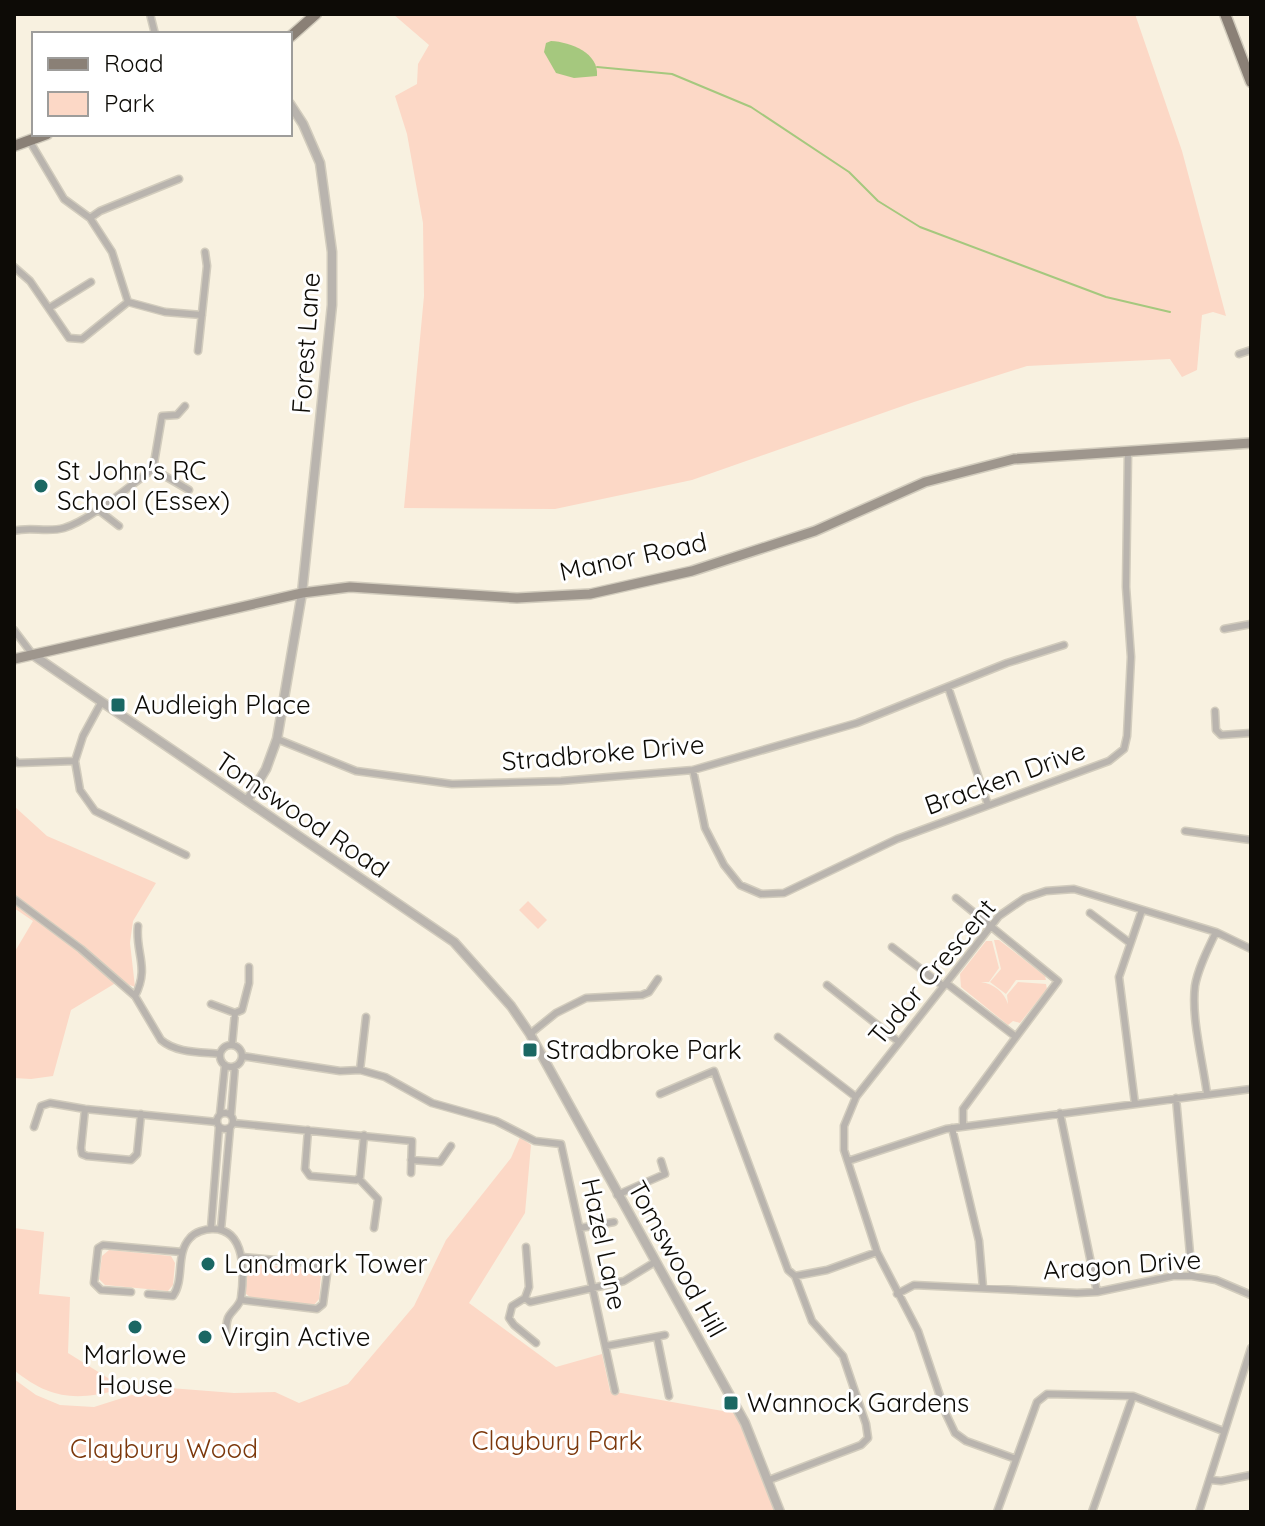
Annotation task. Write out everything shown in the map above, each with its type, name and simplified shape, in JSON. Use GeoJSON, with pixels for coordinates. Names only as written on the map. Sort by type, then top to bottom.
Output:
{"type":"FeatureCollection","features":[{"type":"Feature","properties":{"kind":"main road"},"geometry":{"type":"LineString","coordinates":[[292,35],[316,14]]}},
{"type":"Feature","properties":{"kind":"main road"},"geometry":{"type":"LineString","coordinates":[[1225,14],[1251,82]]}},
{"type":"Feature","properties":{"kind":"main road"},"geometry":{"type":"LineString","coordinates":[[14,146],[41,136]]}},
{"type":"Feature","properties":{"kind":"main road","name":"Manor Road"},"geometry":{"type":"LineString","coordinates":[[14,659],[302,593],[350,587],[517,598],[590,594],[692,571],[815,531],[925,482],[1014,459],[1251,443]]}},
{"type":"Feature","properties":{"kind":"street","name":"Forest Lane"},"geometry":{"type":"LineString","coordinates":[[247,801],[266,769],[277,739],[302,593],[332,305],[332,252],[320,163],[292,107]]}},
{"type":"Feature","properties":{"kind":"street"},"geometry":{"type":"LineString","coordinates":[[29,140],[64,199],[90,218],[112,252],[128,302]]}},
{"type":"Feature","properties":{"kind":"street"},"geometry":{"type":"LineString","coordinates":[[90,218],[179,179]]}},
{"type":"Feature","properties":{"kind":"street"},"geometry":{"type":"LineString","coordinates":[[198,351],[207,266],[205,252]]}},
{"type":"Feature","properties":{"kind":"street"},"geometry":{"type":"LineString","coordinates":[[14,267],[30,281],[69,338],[82,339],[128,302]]}},
{"type":"Feature","properties":{"kind":"street"},"geometry":{"type":"LineString","coordinates":[[49,308],[91,282]]}},
{"type":"Feature","properties":{"kind":"street"},"geometry":{"type":"LineString","coordinates":[[128,302],[165,312],[202,315]]}},
{"type":"Feature","properties":{"kind":"street"},"geometry":{"type":"LineString","coordinates":[[1239,354],[1251,350]]}},
{"type":"Feature","properties":{"kind":"street"},"geometry":{"type":"LineString","coordinates":[[14,531],[23,528],[64,528],[153,469],[162,416],[177,415],[185,406]]}},
{"type":"Feature","properties":{"kind":"street","name":"Bracken Drive"},"geometry":{"type":"LineString","coordinates":[[693,770],[705,828],[724,865],[740,885],[761,894],[784,893],[897,839],[1109,761],[1124,749],[1127,736],[1131,657],[1126,587],[1128,452]]}},
{"type":"Feature","properties":{"kind":"street"},"geometry":{"type":"LineString","coordinates":[[153,469],[189,490]]}},
{"type":"Feature","properties":{"kind":"street"},"geometry":{"type":"LineString","coordinates":[[97,509],[119,526]]}},
{"type":"Feature","properties":{"kind":"street"},"geometry":{"type":"LineString","coordinates":[[1224,629],[1251,624]]}},
{"type":"Feature","properties":{"kind":"street"},"geometry":{"type":"LineString","coordinates":[[14,630],[33,655]]}},
{"type":"Feature","properties":{"kind":"street","name":"Stradbroke Drive"},"geometry":{"type":"LineString","coordinates":[[277,739],[356,771],[452,784],[561,781],[693,770],[857,723],[1007,663],[1064,645]]}},
{"type":"Feature","properties":{"kind":"street","name":"Tomswood Road"},"geometry":{"type":"LineString","coordinates":[[33,655],[454,942],[511,1006],[529,1033]]}},
{"type":"Feature","properties":{"kind":"street"},"geometry":{"type":"LineString","coordinates":[[948,687],[988,805]]}},
{"type":"Feature","properties":{"kind":"street"},"geometry":{"type":"LineString","coordinates":[[101,703],[83,736],[75,761],[80,790],[95,811],[186,855]]}},
{"type":"Feature","properties":{"kind":"street"},"geometry":{"type":"LineString","coordinates":[[1215,711],[1216,730],[1221,735],[1251,733]]}},
{"type":"Feature","properties":{"kind":"street"},"geometry":{"type":"LineString","coordinates":[[14,760],[18,763],[75,761]]}},
{"type":"Feature","properties":{"kind":"street"},"geometry":{"type":"LineString","coordinates":[[1185,831],[1251,840]]}},
{"type":"Feature","properties":{"kind":"street","name":"Tudor Crescent"},"geometry":{"type":"LineString","coordinates":[[1016,1459],[966,1441],[955,1433],[923,1343],[877,1252],[844,1150],[844,1126],[856,1097],[990,927],[1008,908],[1025,898],[1059,889],[1074,889],[1216,932],[1251,949]]}},
{"type":"Feature","properties":{"kind":"street"},"geometry":{"type":"LineString","coordinates":[[956,898],[1058,981],[963,1109],[963,1126]]}},
{"type":"Feature","properties":{"kind":"street"},"geometry":{"type":"LineString","coordinates":[[14,899],[81,949],[135,996],[166,1045],[174,1049],[220,1054]]}},
{"type":"Feature","properties":{"kind":"street"},"geometry":{"type":"LineString","coordinates":[[1135,1104],[1119,977],[1142,910]]}},
{"type":"Feature","properties":{"kind":"street"},"geometry":{"type":"LineString","coordinates":[[1090,913],[1130,943]]}},
{"type":"Feature","properties":{"kind":"street"},"geometry":{"type":"LineString","coordinates":[[135,996],[143,972],[143,959],[137,943],[138,926]]}},
{"type":"Feature","properties":{"kind":"street"},"geometry":{"type":"LineString","coordinates":[[1207,1094],[1195,987],[1216,932]]}},
{"type":"Feature","properties":{"kind":"street"},"geometry":{"type":"LineString","coordinates":[[892,947],[1016,1037]]}},
{"type":"Feature","properties":{"kind":"street"},"geometry":{"type":"LineString","coordinates":[[211,1004],[235,1013],[242,1010],[246,1001],[249,967]]}},
{"type":"Feature","properties":{"kind":"street"},"geometry":{"type":"LineString","coordinates":[[529,1033],[572,1003],[586,998],[642,995],[649,992],[658,979]]}},
{"type":"Feature","properties":{"kind":"street"},"geometry":{"type":"LineString","coordinates":[[827,985],[899,1042]]}},
{"type":"Feature","properties":{"kind":"street"},"geometry":{"type":"LineString","coordinates":[[232,1045],[235,1013]]}},
{"type":"Feature","properties":{"kind":"street"},"geometry":{"type":"LineString","coordinates":[[242,1056],[340,1071],[360,1070],[366,1017]]}},
{"type":"Feature","properties":{"kind":"street","name":"Tomswood Hill"},"geometry":{"type":"LineString","coordinates":[[529,1033],[745,1423],[780,1512]]}},
{"type":"Feature","properties":{"kind":"street"},"geometry":{"type":"LineString","coordinates":[[778,1037],[856,1097]]}},
{"type":"Feature","properties":{"kind":"street"},"geometry":{"type":"LineString","coordinates":[[235,1066],[225,1065],[220,1060],[224,1047],[232,1045],[238,1048],[242,1056]]}},
{"type":"Feature","properties":{"kind":"street"},"geometry":{"type":"LineString","coordinates":[[221,1229],[235,1066],[242,1056]]}},
{"type":"Feature","properties":{"kind":"street"},"geometry":{"type":"LineString","coordinates":[[211,1228],[225,1065]]}},
{"type":"Feature","properties":{"kind":"street","name":"Hazel Lane"},"geometry":{"type":"LineString","coordinates":[[360,1070],[385,1077],[432,1103],[496,1121],[524,1137],[561,1144],[615,1391]]}},
{"type":"Feature","properties":{"kind":"street"},"geometry":{"type":"LineString","coordinates":[[660,1094],[714,1071],[788,1270],[795,1276],[812,1321],[843,1356],[866,1424],[868,1438],[861,1445],[769,1480]]}},
{"type":"Feature","properties":{"kind":"street"},"geometry":{"type":"LineString","coordinates":[[848,1161],[963,1126],[1251,1089]]}},
{"type":"Feature","properties":{"kind":"street"},"geometry":{"type":"LineString","coordinates":[[1176,1098],[1192,1276]]}},
{"type":"Feature","properties":{"kind":"street"},"geometry":{"type":"LineString","coordinates":[[34,1127],[40,1110],[46,1104],[218,1125],[231,1122],[364,1135],[412,1141],[411,1173]]}},
{"type":"Feature","properties":{"kind":"street"},"geometry":{"type":"LineString","coordinates":[[85,1109],[82,1154],[131,1160],[137,1154],[141,1114]]}},
{"type":"Feature","properties":{"kind":"street"},"geometry":{"type":"LineString","coordinates":[[1060,1113],[1097,1292]]}},
{"type":"Feature","properties":{"kind":"street"},"geometry":{"type":"LineString","coordinates":[[220,1114],[231,1122]]}},
{"type":"Feature","properties":{"kind":"street"},"geometry":{"type":"LineString","coordinates":[[952,1128],[979,1241],[983,1288]]}},
{"type":"Feature","properties":{"kind":"street"},"geometry":{"type":"LineString","coordinates":[[308,1130],[305,1169],[310,1176],[359,1179],[378,1199],[374,1228]]}},
{"type":"Feature","properties":{"kind":"street"},"geometry":{"type":"LineString","coordinates":[[359,1179],[364,1135]]}},
{"type":"Feature","properties":{"kind":"street"},"geometry":{"type":"LineString","coordinates":[[411,1160],[440,1162],[451,1146]]}},
{"type":"Feature","properties":{"kind":"street"},"geometry":{"type":"LineString","coordinates":[[617,1195],[665,1174],[661,1161]]}},
{"type":"Feature","properties":{"kind":"street"},"geometry":{"type":"LineString","coordinates":[[580,1228],[614,1222]]}},
{"type":"Feature","properties":{"kind":"street"},"geometry":{"type":"LineString","coordinates":[[148,1294],[173,1296],[177,1290],[182,1252],[191,1237],[211,1228],[221,1229],[234,1239],[242,1257],[242,1300],[227,1319],[226,1336]]}},
{"type":"Feature","properties":{"kind":"street"},"geometry":{"type":"LineString","coordinates":[[131,1292],[101,1290],[94,1283],[98,1248],[103,1245],[182,1252]]}},
{"type":"Feature","properties":{"kind":"street"},"geometry":{"type":"LineString","coordinates":[[526,1247],[527,1300]]}},
{"type":"Feature","properties":{"kind":"street"},"geometry":{"type":"LineString","coordinates":[[795,1276],[827,1270],[877,1252]]}},
{"type":"Feature","properties":{"kind":"street"},"geometry":{"type":"LineString","coordinates":[[242,1257],[316,1264],[327,1274],[323,1304],[317,1309],[242,1300]]}},
{"type":"Feature","properties":{"kind":"street"},"geometry":{"type":"LineString","coordinates":[[536,1343],[509,1318],[512,1306],[527,1300],[624,1281],[655,1262]]}},
{"type":"Feature","properties":{"kind":"street","name":"Aragon Drive"},"geometry":{"type":"LineString","coordinates":[[897,1294],[914,1285],[1097,1292],[1173,1276],[1192,1276],[1216,1280],[1251,1295]]}},
{"type":"Feature","properties":{"kind":"street"},"geometry":{"type":"LineString","coordinates":[[606,1346],[665,1335]]}},
{"type":"Feature","properties":{"kind":"street"},"geometry":{"type":"LineString","coordinates":[[657,1337],[669,1396]]}},
{"type":"Feature","properties":{"kind":"street"},"geometry":{"type":"LineString","coordinates":[[1199,1512],[1251,1348]]}},
{"type":"Feature","properties":{"kind":"street"},"geometry":{"type":"LineString","coordinates":[[664,1370],[674,1368]]}},
{"type":"Feature","properties":{"kind":"street"},"geometry":{"type":"LineString","coordinates":[[997,1512],[1037,1402],[1047,1394],[1133,1396],[1223,1431]]}},
{"type":"Feature","properties":{"kind":"street"},"geometry":{"type":"LineString","coordinates":[[1092,1512],[1133,1396]]}},
{"type":"Feature","properties":{"kind":"street"},"geometry":{"type":"LineString","coordinates":[[1211,1480],[1251,1475]]}},
{"type":"Feature","properties":{"kind":"green space"},"geometry":{"type":"Polygon","coordinates":[[[393,14],[1135,14],[1182,151],[1226,316],[1213,312],[1202,315],[1197,370],[1182,377],[1170,359],[1027,366],[692,480],[555,509],[404,508],[424,296],[423,223],[407,134],[395,96],[417,84],[418,64],[429,45],[393,14]]]}},
{"type":"Feature","properties":{"kind":"green space"},"geometry":{"type":"Polygon","coordinates":[[[14,806],[47,836],[156,883],[133,921],[130,943],[135,987],[119,981],[71,1010],[53,1076],[31,1079],[14,1078],[14,953],[33,921],[14,908],[14,806]]]}},
{"type":"Feature","properties":{"kind":"green space"},"geometry":{"type":"Polygon","coordinates":[[[528,901],[547,920],[538,929],[519,910],[528,901]]]}},
{"type":"Feature","properties":{"kind":"green space"},"geometry":{"type":"Polygon","coordinates":[[[994,940],[999,940],[1046,980],[1016,980],[1006,994],[990,982],[1001,969],[994,940]]]}},
{"type":"Feature","properties":{"kind":"green space"},"geometry":{"type":"Polygon","coordinates":[[[986,941],[992,941],[999,968],[989,982],[981,982],[998,989],[1008,1004],[1007,995],[1018,982],[1046,984],[1047,989],[1020,1023],[1013,1021],[1008,1025],[961,987],[960,974],[986,941]]]}},
{"type":"Feature","properties":{"kind":"green space","name":"Claybury Park"},"geometry":{"type":"Polygon","coordinates":[[[520,1137],[531,1145],[525,1213],[469,1303],[556,1367],[602,1354],[610,1391],[734,1413],[763,1470],[776,1512],[14,1512],[14,1379],[36,1395],[60,1405],[94,1407],[157,1387],[234,1393],[275,1392],[299,1403],[348,1384],[414,1306],[446,1240],[511,1158],[520,1137]]]}},
{"type":"Feature","properties":{"kind":"green space"},"geometry":{"type":"Polygon","coordinates":[[[14,1228],[44,1232],[39,1294],[70,1297],[68,1353],[116,1383],[118,1390],[89,1396],[63,1395],[39,1387],[14,1370],[14,1228]]]}},
{"type":"Feature","properties":{"kind":"green space"},"geometry":{"type":"Polygon","coordinates":[[[109,1250],[171,1256],[175,1263],[173,1285],[168,1291],[105,1285],[99,1279],[102,1256],[109,1250]]]}},
{"type":"Feature","properties":{"kind":"green space"},"geometry":{"type":"Polygon","coordinates":[[[253,1264],[315,1270],[321,1276],[319,1299],[314,1305],[251,1298],[245,1293],[247,1269],[253,1264]]]}},
{"type":"Feature","properties":{"kind":"shaded area"},"geometry":{"type":"Polygon","coordinates":[[[546,43],[567,44],[589,55],[597,76],[574,78],[556,73],[544,52],[546,43]]]}},
{"type":"Feature","properties":{"kind":"waterway"},"geometry":{"type":"LineString","coordinates":[[597,67],[672,74],[751,107],[849,172],[878,201],[920,227],[1106,297],[1170,312]]}},
{"type":"Feature","properties":{"kind":"place","name":"St John's RC School (Essex)"},"geometry":{"type":"Point","coordinates":[41,486]}},
{"type":"Feature","properties":{"kind":"place","name":"Audleigh Place"},"geometry":{"type":"Point","coordinates":[118,705]}},
{"type":"Feature","properties":{"kind":"place","name":"Stradbroke Park"},"geometry":{"type":"Point","coordinates":[530,1050]}},
{"type":"Feature","properties":{"kind":"place","name":"Landmark Tower"},"geometry":{"type":"Point","coordinates":[208,1264]}},
{"type":"Feature","properties":{"kind":"place","name":"Marlowe House"},"geometry":{"type":"Point","coordinates":[135,1327]}},
{"type":"Feature","properties":{"kind":"place","name":"Virgin Active"},"geometry":{"type":"Point","coordinates":[205,1337]}},
{"type":"Feature","properties":{"kind":"place","name":"Wannock Gardens"},"geometry":{"type":"Point","coordinates":[731,1403]}},
{"type":"Feature","properties":{"kind":"park label","name":"Claybury Wood"},"geometry":{"type":"Point","coordinates":[164,1449]}}]}
